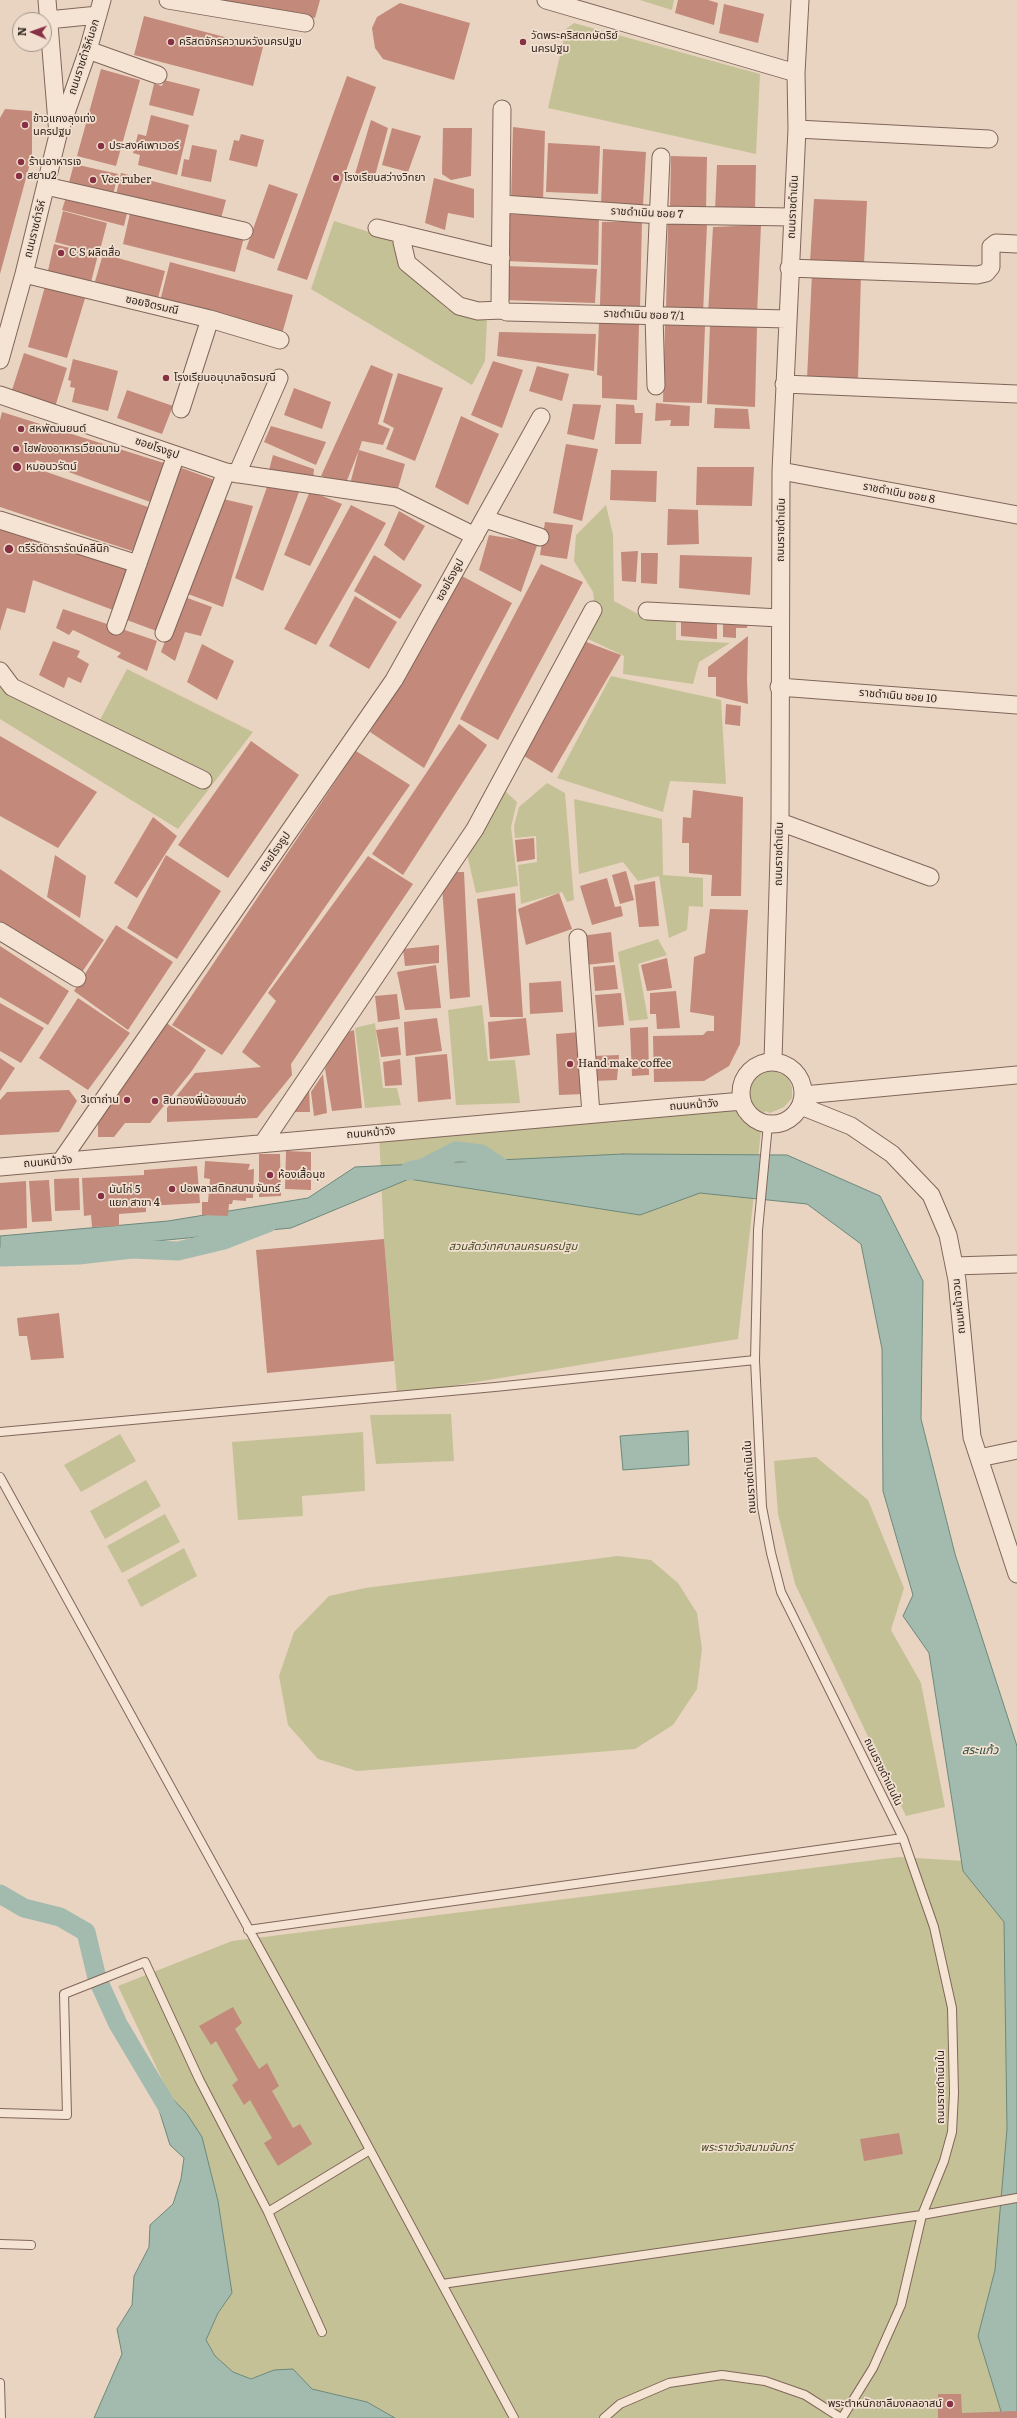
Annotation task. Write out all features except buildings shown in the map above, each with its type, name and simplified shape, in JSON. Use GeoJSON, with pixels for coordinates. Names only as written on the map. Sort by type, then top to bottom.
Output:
{"type":"FeatureCollection","features":[{"type":"Feature","properties":{"kind":"street","name":"ถนนราชดำริห์"},"geometry":{"type":"LineString","coordinates":[[46,0],[47,12]]}},
{"type":"Feature","properties":{"kind":"street"},"geometry":{"type":"LineString","coordinates":[[168,0],[305,23]]}},
{"type":"Feature","properties":{"kind":"street"},"geometry":{"type":"LineString","coordinates":[[546,0],[796,73]]}},
{"type":"Feature","properties":{"kind":"street","name":"ถนนราชดำเนิน"},"geometry":{"type":"LineString","coordinates":[[773,1061],[780,822],[779,686],[781,470],[789,268],[797,129],[796,73],[800,0]]}},
{"type":"Feature","properties":{"kind":"street"},"geometry":{"type":"LineString","coordinates":[[52,19],[100,7]]}},
{"type":"Feature","properties":{"kind":"street","name":"ถนนราชดำริห์นอก"},"geometry":{"type":"LineString","coordinates":[[58,136],[88,50],[100,7]]}},
{"type":"Feature","properties":{"kind":"street"},"geometry":{"type":"LineString","coordinates":[[88,50],[158,75]]}},
{"type":"Feature","properties":{"kind":"street","name":"ถนนราชดำริห์"},"geometry":{"type":"LineString","coordinates":[[0,360],[24,274],[58,136],[51,52]]}},
{"type":"Feature","properties":{"kind":"street"},"geometry":{"type":"LineString","coordinates":[[502,109],[500,303],[502,310]]}},
{"type":"Feature","properties":{"kind":"street"},"geometry":{"type":"LineString","coordinates":[[797,129],[989,139]]}},
{"type":"Feature","properties":{"kind":"street"},"geometry":{"type":"LineString","coordinates":[[656,386],[654,316],[660,215],[661,157]]}},
{"type":"Feature","properties":{"kind":"street"},"geometry":{"type":"LineString","coordinates":[[46,186],[244,231]]}},
{"type":"Feature","properties":{"kind":"street","name":"ราชดำเนิน ซอย 7"},"geometry":{"type":"LineString","coordinates":[[502,204],[660,215],[792,217]]}},
{"type":"Feature","properties":{"kind":"street"},"geometry":{"type":"LineString","coordinates":[[377,228],[501,258]]}},
{"type":"Feature","properties":{"kind":"street","name":"ราชดำเนิน ซอย 7/1"},"geometry":{"type":"LineString","coordinates":[[403,234],[402,242],[407,263],[459,306],[478,310],[502,310],[507,312],[787,319]]}},
{"type":"Feature","properties":{"kind":"street"},"geometry":{"type":"LineString","coordinates":[[789,268],[977,275],[986,273],[991,267],[991,247],[996,243],[1017,244]]}},
{"type":"Feature","properties":{"kind":"street","name":"ซอยจิตรมณี"},"geometry":{"type":"LineString","coordinates":[[24,274],[210,319],[280,340]]}},
{"type":"Feature","properties":{"kind":"street"},"geometry":{"type":"LineString","coordinates":[[181,409],[210,319]]}},
{"type":"Feature","properties":{"kind":"street"},"geometry":{"type":"LineString","coordinates":[[164,633],[231,473],[279,378]]}},
{"type":"Feature","properties":{"kind":"street"},"geometry":{"type":"LineString","coordinates":[[784,384],[1017,394]]}},
{"type":"Feature","properties":{"kind":"street","name":"ซอยโรงธูป"},"geometry":{"type":"LineString","coordinates":[[0,395],[231,473],[392,496],[408,501],[475,536]]}},
{"type":"Feature","properties":{"kind":"street","name":"ซอยโรงธูป"},"geometry":{"type":"LineString","coordinates":[[61,1161],[394,680],[541,417]]}},
{"type":"Feature","properties":{"kind":"street"},"geometry":{"type":"LineString","coordinates":[[116,626],[176,455]]}},
{"type":"Feature","properties":{"kind":"street","name":"ราชดำเนิน ซอย 8"},"geometry":{"type":"LineString","coordinates":[[781,470],[1017,516]]}},
{"type":"Feature","properties":{"kind":"street"},"geometry":{"type":"LineString","coordinates":[[485,518],[540,537]]}},
{"type":"Feature","properties":{"kind":"street"},"geometry":{"type":"LineString","coordinates":[[0,520],[138,564]]}},
{"type":"Feature","properties":{"kind":"street"},"geometry":{"type":"LineString","coordinates":[[263,1143],[475,830],[593,610]]}},
{"type":"Feature","properties":{"kind":"street"},"geometry":{"type":"LineString","coordinates":[[647,611],[780,618]]}},
{"type":"Feature","properties":{"kind":"street"},"geometry":{"type":"LineString","coordinates":[[0,671],[12,687],[203,780]]}},
{"type":"Feature","properties":{"kind":"street","name":"ราชดำเนิน ซอย 10"},"geometry":{"type":"LineString","coordinates":[[779,686],[1017,706]]}},
{"type":"Feature","properties":{"kind":"street"},"geometry":{"type":"LineString","coordinates":[[780,822],[930,878]]}},
{"type":"Feature","properties":{"kind":"street"},"geometry":{"type":"LineString","coordinates":[[0,931],[77,978]]}},
{"type":"Feature","properties":{"kind":"street"},"geometry":{"type":"LineString","coordinates":[[578,938],[591,1114]]}},
{"type":"Feature","properties":{"kind":"street"},"geometry":{"type":"LineString","coordinates":[[773,1061],[792,1068],[803,1085],[802,1100],[795,1114],[787,1120],[768,1124],[752,1116],[742,1102],[741,1092],[748,1073],[755,1066],[773,1061]]}},
{"type":"Feature","properties":{"kind":"street"},"geometry":{"type":"LineString","coordinates":[[802,1100],[1017,1075]]}},
{"type":"Feature","properties":{"kind":"street","name":"ถนนหน้าจวน"},"geometry":{"type":"LineString","coordinates":[[802,1100],[851,1126],[886,1150],[931,1195],[948,1235],[954,1266],[972,1437],[1017,1574]]}},
{"type":"Feature","properties":{"kind":"street","name":"ถนนหน้าวัง"},"geometry":{"type":"LineString","coordinates":[[0,1167],[591,1114],[742,1102]]}},
{"type":"Feature","properties":{"kind":"street"},"geometry":{"type":"LineString","coordinates":[[954,1266],[1017,1264]]}},
{"type":"Feature","properties":{"kind":"street"},"geometry":{"type":"LineString","coordinates":[[979,1458],[1017,1450]]}},
{"type":"Feature","properties":{"kind":"lane","name":"ถนนราชดำเนินใน"},"geometry":{"type":"LineString","coordinates":[[768,1124],[763,1153],[758,1230],[755,1360],[762,1508],[782,1592],[903,1838],[934,1927],[952,2008],[954,2093],[952,2132],[944,2161],[922,2216],[901,2305],[873,2368],[841,2418]]}},
{"type":"Feature","properties":{"kind":"lane"},"geometry":{"type":"LineString","coordinates":[[0,1432],[495,1387],[755,1360]]}},
{"type":"Feature","properties":{"kind":"lane"},"geometry":{"type":"LineString","coordinates":[[0,1478],[370,2150],[514,2418]]}},
{"type":"Feature","properties":{"kind":"lane"},"geometry":{"type":"LineString","coordinates":[[248,1930],[903,1838]]}},
{"type":"Feature","properties":{"kind":"lane"},"geometry":{"type":"LineString","coordinates":[[0,2113],[67,2115],[64,1994],[145,1962],[199,2078],[268,2212],[322,2332]]}},
{"type":"Feature","properties":{"kind":"lane"},"geometry":{"type":"LineString","coordinates":[[268,2212],[370,2150]]}},
{"type":"Feature","properties":{"kind":"lane"},"geometry":{"type":"LineString","coordinates":[[442,2284],[922,2216],[1017,2198]]}},
{"type":"Feature","properties":{"kind":"lane"},"geometry":{"type":"LineString","coordinates":[[0,2244],[31,2245]]}},
{"type":"Feature","properties":{"kind":"lane"},"geometry":{"type":"LineString","coordinates":[[604,2418],[620,2404],[669,2383],[722,2375],[772,2383],[805,2395],[841,2418]]}},
{"type":"Feature","properties":{"kind":"lane"},"geometry":{"type":"LineString","coordinates":[[0,2383],[1,2418]]}},
{"type":"Feature","properties":{"kind":"green space"},"geometry":{"type":"Polygon","coordinates":[[[640,0],[674,0],[672,10],[640,0]]]}},
{"type":"Feature","properties":{"kind":"green space"},"geometry":{"type":"Polygon","coordinates":[[[574,23],[760,74],[756,154],[548,108],[566,29],[574,23]]]}},
{"type":"Feature","properties":{"kind":"green space"},"geometry":{"type":"Polygon","coordinates":[[[334,221],[395,240],[400,265],[447,309],[487,321],[485,361],[472,385],[311,289],[334,221]]]}},
{"type":"Feature","properties":{"kind":"green space"},"geometry":{"type":"Polygon","coordinates":[[[606,505],[613,535],[614,601],[640,615],[676,618],[676,640],[730,643],[699,662],[693,684],[623,674],[624,656],[588,639],[596,617],[593,592],[574,561],[576,535],[606,505]]]}},
{"type":"Feature","properties":{"kind":"green space"},"geometry":{"type":"Polygon","coordinates":[[[127,669],[253,732],[178,829],[0,719],[0,681],[93,733],[127,669]]]}},
{"type":"Feature","properties":{"kind":"green space"},"geometry":{"type":"Polygon","coordinates":[[[611,676],[721,700],[726,784],[670,781],[663,812],[557,778],[611,676]]]}},
{"type":"Feature","properties":{"kind":"green space"},"geometry":{"type":"Polygon","coordinates":[[[547,783],[565,793],[574,900],[567,902],[562,892],[521,904],[518,865],[537,862],[536,836],[515,838],[514,826],[519,807],[547,783]]]}},
{"type":"Feature","properties":{"kind":"green space"},"geometry":{"type":"Polygon","coordinates":[[[504,790],[517,802],[511,827],[518,886],[476,893],[467,854],[504,790]]]}},
{"type":"Feature","properties":{"kind":"green space"},"geometry":{"type":"Polygon","coordinates":[[[574,799],[662,819],[663,875],[703,878],[703,907],[689,906],[687,930],[669,938],[659,876],[638,881],[623,862],[579,874],[574,799]]]}},
{"type":"Feature","properties":{"kind":"green space"},"geometry":{"type":"Polygon","coordinates":[[[658,939],[667,955],[638,964],[648,1019],[629,1021],[618,952],[658,939]]]}},
{"type":"Feature","properties":{"kind":"green space"},"geometry":{"type":"Polygon","coordinates":[[[482,1005],[488,1061],[515,1060],[520,1103],[456,1105],[448,1010],[482,1005]]]}},
{"type":"Feature","properties":{"kind":"green space"},"geometry":{"type":"Polygon","coordinates":[[[375,1023],[383,1088],[397,1088],[401,1105],[365,1108],[355,1028],[375,1023]]]}},
{"type":"Feature","properties":{"kind":"green space","name":"สวนสัตว์เทศบาลนครนครปฐม"},"geometry":{"type":"Polygon","coordinates":[[[774,1071],[787,1076],[792,1087],[792,1098],[784,1107],[770,1113],[765,1111],[762,1122],[738,1339],[397,1395],[384,1239],[379,1132],[749,1097],[750,1082],[761,1073],[774,1071]]]}},
{"type":"Feature","properties":{"kind":"green space"},"geometry":{"type":"Polygon","coordinates":[[[451,1414],[454,1461],[376,1464],[370,1415],[451,1414]]]}},
{"type":"Feature","properties":{"kind":"green space"},"geometry":{"type":"Polygon","coordinates":[[[363,1432],[365,1491],[302,1496],[303,1516],[238,1520],[232,1442],[363,1432]]]}},
{"type":"Feature","properties":{"kind":"green space"},"geometry":{"type":"Polygon","coordinates":[[[120,1434],[136,1461],[81,1492],[64,1465],[120,1434]]]}},
{"type":"Feature","properties":{"kind":"green space"},"geometry":{"type":"Polygon","coordinates":[[[816,1457],[868,1500],[904,1588],[891,1630],[921,1683],[945,1807],[906,1816],[795,1584],[778,1514],[774,1461],[816,1457]]]}},
{"type":"Feature","properties":{"kind":"green space"},"geometry":{"type":"Polygon","coordinates":[[[146,1480],[161,1506],[105,1539],[90,1511],[146,1480]]]}},
{"type":"Feature","properties":{"kind":"green space"},"geometry":{"type":"Polygon","coordinates":[[[165,1514],[180,1542],[122,1573],[107,1546],[165,1514]]]}},
{"type":"Feature","properties":{"kind":"green space"},"geometry":{"type":"Polygon","coordinates":[[[184,1548],[197,1576],[141,1607],[127,1580],[184,1548]]]}},
{"type":"Feature","properties":{"kind":"green space"},"geometry":{"type":"Polygon","coordinates":[[[618,1556],[651,1560],[678,1583],[697,1613],[702,1649],[697,1689],[673,1725],[635,1749],[357,1771],[318,1759],[288,1725],[279,1676],[294,1632],[329,1596],[365,1588],[618,1556]]]}},
{"type":"Feature","properties":{"kind":"green space","name":"พระราชวังสนามจันทร์"},"geometry":{"type":"Polygon","coordinates":[[[899,1857],[964,1861],[1017,1902],[1017,2418],[395,2418],[367,2402],[312,2389],[293,2370],[274,2370],[251,2379],[233,2372],[215,2356],[206,2340],[218,2313],[232,2293],[218,2201],[210,2172],[187,2114],[170,2096],[118,1986],[232,1941],[899,1857]]]}},
{"type":"Feature","properties":{"kind":"water","name":"สระแก้ว"},"geometry":{"type":"Polygon","coordinates":[[[623,1154],[787,1155],[880,1196],[923,1281],[921,1419],[955,1554],[1017,1746],[1017,2418],[1003,2418],[978,2336],[995,2270],[1007,2129],[1004,1922],[963,1871],[929,1653],[903,1616],[913,1595],[883,1491],[882,1349],[861,1244],[807,1204],[700,1193],[640,1215],[409,1179],[291,1228],[63,1250],[0,1265],[0,1236],[168,1221],[308,1198],[355,1167],[623,1154]]]}},
{"type":"Feature","properties":{"kind":"water"},"geometry":{"type":"Polygon","coordinates":[[[688,1431],[689,1465],[623,1470],[620,1436],[688,1431]]]}},
{"type":"Feature","properties":{"kind":"water"},"geometry":{"type":"Polygon","coordinates":[[[170,2096],[187,2114],[202,2137],[218,2201],[232,2293],[218,2313],[206,2340],[215,2356],[233,2372],[251,2379],[274,2370],[293,2369],[312,2389],[367,2402],[395,2418],[94,2418],[122,2354],[117,2329],[132,2305],[134,2276],[149,2247],[150,2225],[173,2204],[181,2179],[184,2158],[170,2145],[159,2110],[170,2096]]]}},
{"type":"Feature","properties":{"kind":"waterway"},"geometry":{"type":"LineString","coordinates":[[409,1171],[423,1168],[456,1151],[481,1154],[511,1174]]}},
{"type":"Feature","properties":{"kind":"waterway"},"geometry":{"type":"LineString","coordinates":[[0,1257],[79,1255],[132,1249],[178,1251],[224,1240],[268,1223]]}},
{"type":"Feature","properties":{"kind":"waterway"},"geometry":{"type":"LineString","coordinates":[[0,1894],[24,1908],[60,1917],[86,1932],[97,1978],[118,2024],[178,2125]]}},
{"type":"Feature","properties":{"kind":"place","name":"คริสตจักรความหวังนครปฐม"},"geometry":{"type":"Point","coordinates":[171,42]}},
{"type":"Feature","properties":{"kind":"place","name":"วัดพระคริสตกษัตริย์ นครปฐม"},"geometry":{"type":"Point","coordinates":[523,42]}},
{"type":"Feature","properties":{"kind":"place","name":"ข้าวแกงลุงเท่ง นครปฐม"},"geometry":{"type":"Point","coordinates":[25,125]}},
{"type":"Feature","properties":{"kind":"place","name":"ประสงค์เพาเวอร์"},"geometry":{"type":"Point","coordinates":[101,146]}},
{"type":"Feature","properties":{"kind":"place","name":"ร้านอาหารเจ"},"geometry":{"type":"Point","coordinates":[21,162]}},
{"type":"Feature","properties":{"kind":"place","name":"สยาม2"},"geometry":{"type":"Point","coordinates":[19,176]}},
{"type":"Feature","properties":{"kind":"place","name":"โรงเรียนสว่างวิทยา"},"geometry":{"type":"Point","coordinates":[336,178]}},
{"type":"Feature","properties":{"kind":"place","name":"Vee ruber"},"geometry":{"type":"Point","coordinates":[93,180]}},
{"type":"Feature","properties":{"kind":"place","name":"C S ผลิตสื่อ"},"geometry":{"type":"Point","coordinates":[61,253]}},
{"type":"Feature","properties":{"kind":"place","name":"โรงเรียนอนุบาลจิตรมณี"},"geometry":{"type":"Point","coordinates":[166,378]}},
{"type":"Feature","properties":{"kind":"place","name":"สหพัฒนยนต์"},"geometry":{"type":"Point","coordinates":[21,429]}},
{"type":"Feature","properties":{"kind":"place","name":"ไฮฟองอาหารเวียดนาม"},"geometry":{"type":"Point","coordinates":[16,449]}},
{"type":"Feature","properties":{"kind":"place","name":"หมอนวรัตน์"},"geometry":{"type":"Point","coordinates":[17,467]}},
{"type":"Feature","properties":{"kind":"place","name":"ตรีรัต์ดารารัตน์คลีนิก"},"geometry":{"type":"Point","coordinates":[9,549]}},
{"type":"Feature","properties":{"kind":"place","name":"Hand make coffee"},"geometry":{"type":"Point","coordinates":[570,1064]}},
{"type":"Feature","properties":{"kind":"place","name":"3เตาถ่าน"},"geometry":{"type":"Point","coordinates":[127,1100]}},
{"type":"Feature","properties":{"kind":"place","name":"สินทองพี่น้องขนส่ง"},"geometry":{"type":"Point","coordinates":[155,1101]}},
{"type":"Feature","properties":{"kind":"place","name":"ห้องเสื้อนุช"},"geometry":{"type":"Point","coordinates":[270,1175]}},
{"type":"Feature","properties":{"kind":"place","name":"ปอพลาสติกสนามจันทร์"},"geometry":{"type":"Point","coordinates":[172,1189]}},
{"type":"Feature","properties":{"kind":"place","name":"มันไก่ 5 แยก สาขา 4"},"geometry":{"type":"Point","coordinates":[101,1196]}},
{"type":"Feature","properties":{"kind":"place","name":"พระตำหนักชาลีมงคลอาสน์"},"geometry":{"type":"Point","coordinates":[950,2404]}}]}
